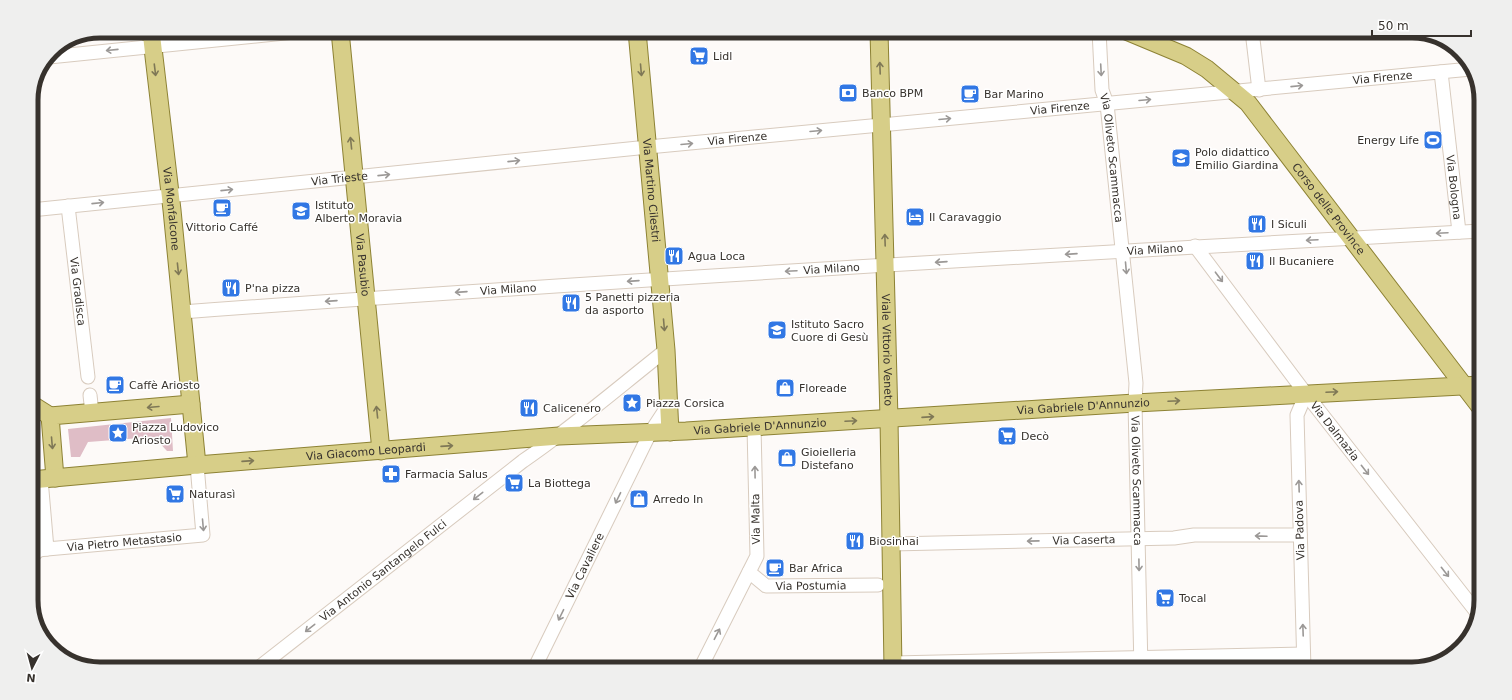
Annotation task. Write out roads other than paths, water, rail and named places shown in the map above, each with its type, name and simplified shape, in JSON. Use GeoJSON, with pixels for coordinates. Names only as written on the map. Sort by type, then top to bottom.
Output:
{"type":"FeatureCollection","features":[{"type":"Feature","properties":{"kind":"main road","name":"Via Pasubio"},"geometry":{"type":"LineString","coordinates":[[341,38],[381,451]]}},
{"type":"Feature","properties":{"kind":"main road","name":"Via Martino Cilestri"},"geometry":{"type":"LineString","coordinates":[[638,38],[660,279],[669,404],[678,432]]}},
{"type":"Feature","properties":{"kind":"main road","name":"Viale Vittorio Veneto"},"geometry":{"type":"LineString","coordinates":[[879,38],[889,419],[893,662]]}},
{"type":"Feature","properties":{"kind":"main road","name":"Corso delle Province"},"geometry":{"type":"LineString","coordinates":[[1143,38],[1186,56],[1207,69],[1248,104],[1474,399]]}},
{"type":"Feature","properties":{"kind":"main road","name":"Via Monfalcone"},"geometry":{"type":"LineString","coordinates":[[152,39],[190,386],[186,405],[198,465]]}},
{"type":"Feature","properties":{"kind":"main road","name":"Via Gabriele D'Annunzio"},"geometry":{"type":"LineString","coordinates":[[559,436],[678,432],[1135,403],[1474,384]]}},
{"type":"Feature","properties":{"kind":"main road"},"geometry":{"type":"LineString","coordinates":[[42,479],[41,410],[92,413],[186,405]]}},
{"type":"Feature","properties":{"kind":"main road","name":"Via Giacomo Leopardi"},"geometry":{"type":"LineString","coordinates":[[42,479],[559,436]]}},
{"type":"Feature","properties":{"kind":"street"},"geometry":{"type":"LineString","coordinates":[[57,56],[152,39],[171,38]]}},
{"type":"Feature","properties":{"kind":"street","name":"Via Oliveto Scammacca"},"geometry":{"type":"LineString","coordinates":[[1099,38],[1102,90],[1107,104],[1124,250],[1136,383],[1135,403],[1141,662]]}},
{"type":"Feature","properties":{"kind":"street"},"geometry":{"type":"LineString","coordinates":[[1253,38],[1259,90]]}},
{"type":"Feature","properties":{"kind":"street","name":"Via Firenze"},"geometry":{"type":"LineString","coordinates":[[648,147],[1259,90],[1466,69]]}},
{"type":"Feature","properties":{"kind":"street","name":"Via Bologna"},"geometry":{"type":"LineString","coordinates":[[1441,72],[1459,232]]}},
{"type":"Feature","properties":{"kind":"street","name":"Via Trieste"},"geometry":{"type":"LineString","coordinates":[[38,209],[648,147]]}},
{"type":"Feature","properties":{"kind":"street","name":"Via Gradisca"},"geometry":{"type":"LineString","coordinates":[[68,206],[88,377]]}},
{"type":"Feature","properties":{"kind":"street","name":"Via Milano"},"geometry":{"type":"LineString","coordinates":[[182,312],[366,298],[1124,250],[1474,231]]}},
{"type":"Feature","properties":{"kind":"street","name":"Via Dalmazia"},"geometry":{"type":"LineString","coordinates":[[1195,246],[1306,394],[1473,608]]}},
{"type":"Feature","properties":{"kind":"street","name":"Via Antonio Santangelo Fulci"},"geometry":{"type":"LineString","coordinates":[[266,662],[523,461],[559,436],[582,415],[666,350]]}},
{"type":"Feature","properties":{"kind":"street","name":"Via Padova"},"geometry":{"type":"LineString","coordinates":[[1304,662],[1297,415],[1306,394]]}},
{"type":"Feature","properties":{"kind":"street"},"geometry":{"type":"LineString","coordinates":[[90,395],[92,413]]}},
{"type":"Feature","properties":{"kind":"street","name":"Via Cavaliere"},"geometry":{"type":"LineString","coordinates":[[537,662],[650,433],[669,404]]}},
{"type":"Feature","properties":{"kind":"street","name":"Via Malta"},"geometry":{"type":"LineString","coordinates":[[704,662],[757,556],[754,427]]}},
{"type":"Feature","properties":{"kind":"street"},"geometry":{"type":"LineString","coordinates":[[522,440],[523,461]]}},
{"type":"Feature","properties":{"kind":"street","name":"Via Pietro Metastasio"},"geometry":{"type":"LineString","coordinates":[[47,549],[203,535],[198,465]]}},
{"type":"Feature","properties":{"kind":"street"},"geometry":{"type":"LineString","coordinates":[[38,550],[47,549],[42,499],[42,479]]}},
{"type":"Feature","properties":{"kind":"street","name":"Via Caserta"},"geometry":{"type":"LineString","coordinates":[[891,544],[1174,538],[1194,535],[1300,535]]}},
{"type":"Feature","properties":{"kind":"street","name":"Via Postumia"},"geometry":{"type":"LineString","coordinates":[[749,572],[766,586],[878,585]]}},
{"type":"Feature","properties":{"kind":"street"},"geometry":{"type":"LineString","coordinates":[[1159,662],[1303,654]]}},
{"type":"Feature","properties":{"kind":"place","name":"Lidl"},"geometry":{"type":"Point","coordinates":[699,56]}},
{"type":"Feature","properties":{"kind":"place","name":"Banco BPM"},"geometry":{"type":"Point","coordinates":[848,93]}},
{"type":"Feature","properties":{"kind":"place","name":"Bar Marino"},"geometry":{"type":"Point","coordinates":[970,94]}},
{"type":"Feature","properties":{"kind":"place","name":"Energy Life"},"geometry":{"type":"Point","coordinates":[1433,140]}},
{"type":"Feature","properties":{"kind":"place","name":"Polo didattico Emilio Giardina"},"geometry":{"type":"Point","coordinates":[1181,158]}},
{"type":"Feature","properties":{"kind":"place","name":"Vittorio Caffé"},"geometry":{"type":"Point","coordinates":[222,208]}},
{"type":"Feature","properties":{"kind":"place","name":"Istituto Alberto Moravia"},"geometry":{"type":"Point","coordinates":[301,211]}},
{"type":"Feature","properties":{"kind":"place","name":"Il Caravaggio"},"geometry":{"type":"Point","coordinates":[915,217]}},
{"type":"Feature","properties":{"kind":"place","name":"I Siculi"},"geometry":{"type":"Point","coordinates":[1257,224]}},
{"type":"Feature","properties":{"kind":"place","name":"Agua Loca"},"geometry":{"type":"Point","coordinates":[674,256]}},
{"type":"Feature","properties":{"kind":"place","name":"Il Bucaniere"},"geometry":{"type":"Point","coordinates":[1255,261]}},
{"type":"Feature","properties":{"kind":"place","name":"P'na pizza"},"geometry":{"type":"Point","coordinates":[231,288]}},
{"type":"Feature","properties":{"kind":"place","name":"5 Panetti pizzeria da asporto"},"geometry":{"type":"Point","coordinates":[571,303]}},
{"type":"Feature","properties":{"kind":"place","name":"Istituto Sacro Cuore di Gesù"},"geometry":{"type":"Point","coordinates":[777,330]}},
{"type":"Feature","properties":{"kind":"place","name":"Caffè Ariosto"},"geometry":{"type":"Point","coordinates":[115,385]}},
{"type":"Feature","properties":{"kind":"place","name":"Floreade"},"geometry":{"type":"Point","coordinates":[785,388]}},
{"type":"Feature","properties":{"kind":"place","name":"Piazza Corsica"},"geometry":{"type":"Point","coordinates":[632,403]}},
{"type":"Feature","properties":{"kind":"place","name":"Calicenero"},"geometry":{"type":"Point","coordinates":[529,408]}},
{"type":"Feature","properties":{"kind":"place","name":"Piazza Ludovico Ariosto"},"geometry":{"type":"Point","coordinates":[118,433]}},
{"type":"Feature","properties":{"kind":"place","name":"Decò"},"geometry":{"type":"Point","coordinates":[1007,436]}},
{"type":"Feature","properties":{"kind":"place","name":"Gioielleria Distefano"},"geometry":{"type":"Point","coordinates":[787,458]}},
{"type":"Feature","properties":{"kind":"place","name":"Farmacia Salus"},"geometry":{"type":"Point","coordinates":[391,474]}},
{"type":"Feature","properties":{"kind":"place","name":"La Biottega"},"geometry":{"type":"Point","coordinates":[514,483]}},
{"type":"Feature","properties":{"kind":"place","name":"Naturasì"},"geometry":{"type":"Point","coordinates":[175,494]}},
{"type":"Feature","properties":{"kind":"place","name":"Arredo In"},"geometry":{"type":"Point","coordinates":[639,499]}},
{"type":"Feature","properties":{"kind":"place","name":"Biosinhai"},"geometry":{"type":"Point","coordinates":[855,541]}},
{"type":"Feature","properties":{"kind":"place","name":"Bar Africa"},"geometry":{"type":"Point","coordinates":[775,568]}},
{"type":"Feature","properties":{"kind":"place","name":"Tocal"},"geometry":{"type":"Point","coordinates":[1165,598]}}]}
